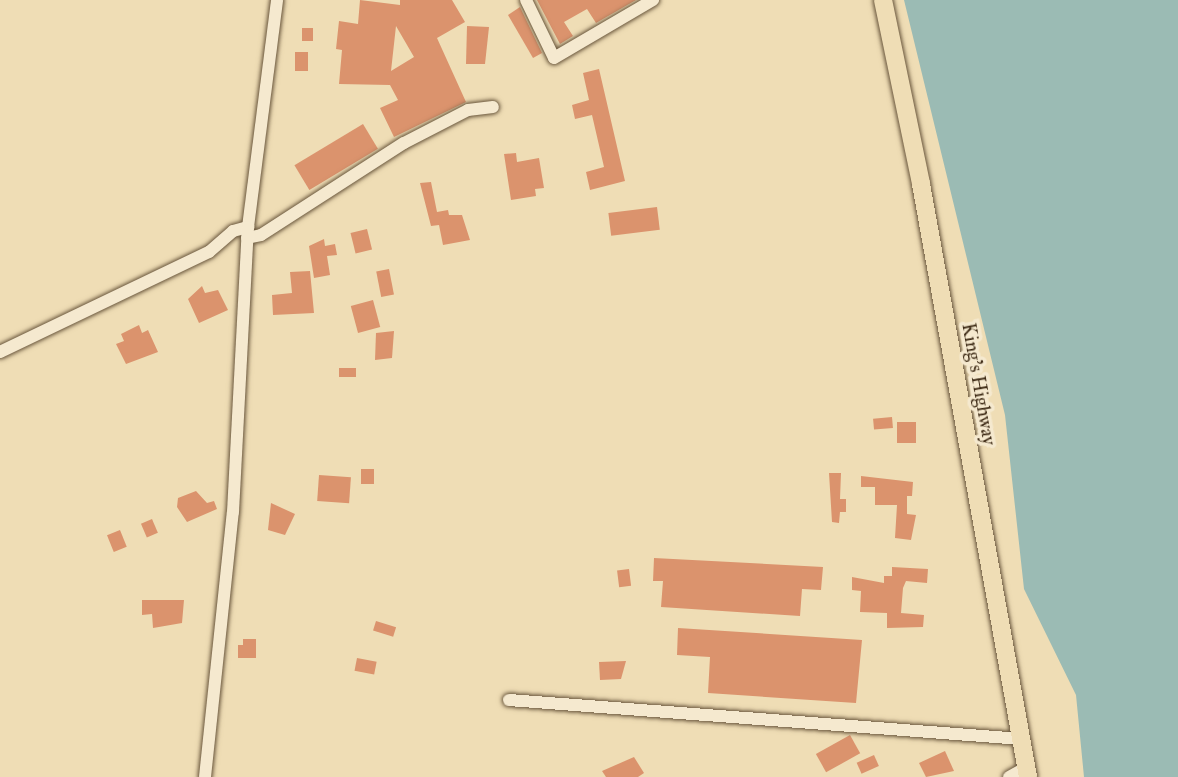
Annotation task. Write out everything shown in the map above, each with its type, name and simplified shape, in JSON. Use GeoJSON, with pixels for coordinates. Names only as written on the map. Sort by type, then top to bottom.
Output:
{"type":"FeatureCollection","features":[{"type":"Feature","properties":{"kind":"highway","name":"King's Highway"},"geometry":{"type":"LineString","coordinates":[[883,0],[921,184],[1027,772]]}},
{"type":"Feature","properties":{"kind":"street"},"geometry":{"type":"LineString","coordinates":[[205,777],[233,512],[248,233],[277,0]]}},
{"type":"Feature","properties":{"kind":"street"},"geometry":{"type":"LineString","coordinates":[[526,0],[554,58],[653,0]]}},
{"type":"Feature","properties":{"kind":"street"},"geometry":{"type":"LineString","coordinates":[[0,352],[209,252],[233,231],[261,235],[404,143],[468,110],[493,107]]}},
{"type":"Feature","properties":{"kind":"street"},"geometry":{"type":"LineString","coordinates":[[509,700],[1022,739]]}},
{"type":"Feature","properties":{"kind":"street"},"geometry":{"type":"LineString","coordinates":[[1009,777],[1027,772]]}},
{"type":"Feature","properties":{"kind":"water"},"geometry":{"type":"Polygon","coordinates":[[[904,0],[1178,0],[1178,777],[1084,777],[1076,695],[1024,589],[1005,415],[904,0]]]}},
{"type":"Feature","properties":{"kind":"building"},"geometry":{"type":"Polygon","coordinates":[[[360,0],[400,5],[400,0],[452,0],[465,22],[437,38],[466,102],[394,137],[380,108],[398,100],[390,85],[339,84],[342,50],[336,49],[339,21],[358,24],[360,0]],[[396,26],[391,71],[414,57],[396,26]]]}},
{"type":"Feature","properties":{"kind":"building"},"geometry":{"type":"Polygon","coordinates":[[[537,0],[636,0],[596,23],[587,9],[564,22],[573,36],[560,44],[537,0]]]}},
{"type":"Feature","properties":{"kind":"building"},"geometry":{"type":"Polygon","coordinates":[[[520,7],[542,53],[533,58],[508,15],[520,7]]]}},
{"type":"Feature","properties":{"kind":"building"},"geometry":{"type":"Polygon","coordinates":[[[467,26],[489,27],[485,64],[466,64],[467,26]]]}},
{"type":"Feature","properties":{"kind":"building"},"geometry":{"type":"Polygon","coordinates":[[[302,28],[313,28],[313,41],[302,41],[302,28]]]}},
{"type":"Feature","properties":{"kind":"building"},"geometry":{"type":"Polygon","coordinates":[[[295,52],[308,52],[308,71],[295,71],[295,52]]]}},
{"type":"Feature","properties":{"kind":"building"},"geometry":{"type":"Polygon","coordinates":[[[599,69],[625,181],[590,190],[586,172],[604,167],[592,115],[575,119],[572,105],[589,100],[583,73],[599,69]]]}},
{"type":"Feature","properties":{"kind":"building"},"geometry":{"type":"Polygon","coordinates":[[[363,124],[378,149],[309,190],[294,165],[363,124]]]}},
{"type":"Feature","properties":{"kind":"building"},"geometry":{"type":"Polygon","coordinates":[[[516,153],[517,162],[539,158],[544,188],[535,189],[536,196],[511,200],[504,154],[516,153]]]}},
{"type":"Feature","properties":{"kind":"building"},"geometry":{"type":"Polygon","coordinates":[[[431,182],[437,212],[448,210],[449,215],[462,215],[470,240],[443,245],[439,225],[431,226],[420,183],[431,182]]]}},
{"type":"Feature","properties":{"kind":"building"},"geometry":{"type":"Polygon","coordinates":[[[657,207],[660,230],[611,236],[608,213],[657,207]]]}},
{"type":"Feature","properties":{"kind":"building"},"geometry":{"type":"Polygon","coordinates":[[[367,229],[372,249],[356,253],[351,233],[367,229]]]}},
{"type":"Feature","properties":{"kind":"building"},"geometry":{"type":"Polygon","coordinates":[[[324,239],[325,246],[335,244],[337,255],[327,256],[330,275],[314,278],[309,246],[324,239]]]}},
{"type":"Feature","properties":{"kind":"building"},"geometry":{"type":"Polygon","coordinates":[[[389,269],[394,295],[381,297],[376,271],[389,269]]]}},
{"type":"Feature","properties":{"kind":"building"},"geometry":{"type":"Polygon","coordinates":[[[310,271],[314,313],[273,315],[272,295],[292,293],[290,272],[310,271]]]}},
{"type":"Feature","properties":{"kind":"building"},"geometry":{"type":"Polygon","coordinates":[[[202,286],[205,293],[218,290],[228,310],[199,323],[188,299],[202,286]]]}},
{"type":"Feature","properties":{"kind":"building"},"geometry":{"type":"Polygon","coordinates":[[[373,300],[380,327],[358,333],[351,306],[373,300]]]}},
{"type":"Feature","properties":{"kind":"building"},"geometry":{"type":"Polygon","coordinates":[[[139,325],[142,333],[148,330],[158,352],[126,364],[116,344],[124,341],[121,334],[139,325]]]}},
{"type":"Feature","properties":{"kind":"building"},"geometry":{"type":"Polygon","coordinates":[[[394,331],[392,358],[375,360],[376,333],[394,331]]]}},
{"type":"Feature","properties":{"kind":"building"},"geometry":{"type":"Polygon","coordinates":[[[339,368],[356,368],[356,377],[339,377],[339,368]]]}},
{"type":"Feature","properties":{"kind":"building"},"geometry":{"type":"Polygon","coordinates":[[[892,417],[893,428],[874,430],[873,419],[892,417]]]}},
{"type":"Feature","properties":{"kind":"building"},"geometry":{"type":"Polygon","coordinates":[[[897,422],[916,422],[916,443],[897,443],[897,422]]]}},
{"type":"Feature","properties":{"kind":"building"},"geometry":{"type":"Polygon","coordinates":[[[361,469],[374,469],[374,484],[361,484],[361,469]]]}},
{"type":"Feature","properties":{"kind":"building"},"geometry":{"type":"Polygon","coordinates":[[[829,473],[841,473],[840,499],[846,499],[846,512],[840,512],[839,523],[832,522],[829,473]]]}},
{"type":"Feature","properties":{"kind":"building"},"geometry":{"type":"Polygon","coordinates":[[[319,475],[351,477],[349,503],[317,501],[319,475]]]}},
{"type":"Feature","properties":{"kind":"building"},"geometry":{"type":"Polygon","coordinates":[[[861,476],[913,482],[912,496],[907,496],[907,514],[916,515],[911,540],[895,538],[897,505],[875,505],[875,487],[861,487],[861,476]]]}},
{"type":"Feature","properties":{"kind":"building"},"geometry":{"type":"Polygon","coordinates":[[[196,491],[207,503],[214,501],[217,509],[187,522],[177,507],[178,498],[196,491]]]}},
{"type":"Feature","properties":{"kind":"building"},"geometry":{"type":"Polygon","coordinates":[[[271,503],[295,514],[285,535],[268,530],[271,503]]]}},
{"type":"Feature","properties":{"kind":"building"},"geometry":{"type":"Polygon","coordinates":[[[152,519],[158,533],[147,537],[141,524],[152,519]]]}},
{"type":"Feature","properties":{"kind":"building"},"geometry":{"type":"Polygon","coordinates":[[[120,530],[127,547],[114,552],[107,535],[120,530]]]}},
{"type":"Feature","properties":{"kind":"building"},"geometry":{"type":"Polygon","coordinates":[[[654,558],[823,567],[821,590],[802,589],[800,616],[661,607],[663,581],[653,581],[654,558]]]}},
{"type":"Feature","properties":{"kind":"building"},"geometry":{"type":"Polygon","coordinates":[[[892,567],[928,569],[927,583],[906,581],[903,588],[901,613],[924,615],[923,627],[887,628],[887,613],[860,612],[861,591],[852,590],[852,577],[884,583],[884,576],[892,576],[892,567]]]}},
{"type":"Feature","properties":{"kind":"building"},"geometry":{"type":"Polygon","coordinates":[[[629,569],[631,586],[619,587],[617,570],[629,569]]]}},
{"type":"Feature","properties":{"kind":"building"},"geometry":{"type":"Polygon","coordinates":[[[142,600],[184,600],[182,623],[153,628],[152,614],[142,615],[142,600]]]}},
{"type":"Feature","properties":{"kind":"building"},"geometry":{"type":"Polygon","coordinates":[[[376,621],[396,627],[393,637],[373,631],[376,621]]]}},
{"type":"Feature","properties":{"kind":"building"},"geometry":{"type":"Polygon","coordinates":[[[678,628],[862,640],[856,703],[708,693],[710,657],[677,655],[678,628]]]}},
{"type":"Feature","properties":{"kind":"building"},"geometry":{"type":"Polygon","coordinates":[[[243,639],[256,639],[256,658],[238,658],[238,645],[243,645],[243,639]]]}},
{"type":"Feature","properties":{"kind":"building"},"geometry":{"type":"Polygon","coordinates":[[[357,658],[377,662],[374,675],[355,671],[357,658]]]}},
{"type":"Feature","properties":{"kind":"building"},"geometry":{"type":"Polygon","coordinates":[[[626,661],[621,679],[600,680],[599,662],[626,661]]]}},
{"type":"Feature","properties":{"kind":"building"},"geometry":{"type":"Polygon","coordinates":[[[850,735],[860,753],[826,772],[816,754],[850,735]]]}},
{"type":"Feature","properties":{"kind":"building"},"geometry":{"type":"Polygon","coordinates":[[[945,751],[954,771],[926,777],[919,763],[945,751]]]}},
{"type":"Feature","properties":{"kind":"building"},"geometry":{"type":"Polygon","coordinates":[[[874,755],[879,766],[862,774],[857,763],[874,755]]]}},
{"type":"Feature","properties":{"kind":"building"},"geometry":{"type":"Polygon","coordinates":[[[634,757],[644,773],[638,777],[606,777],[602,771],[634,757]]]}}]}
